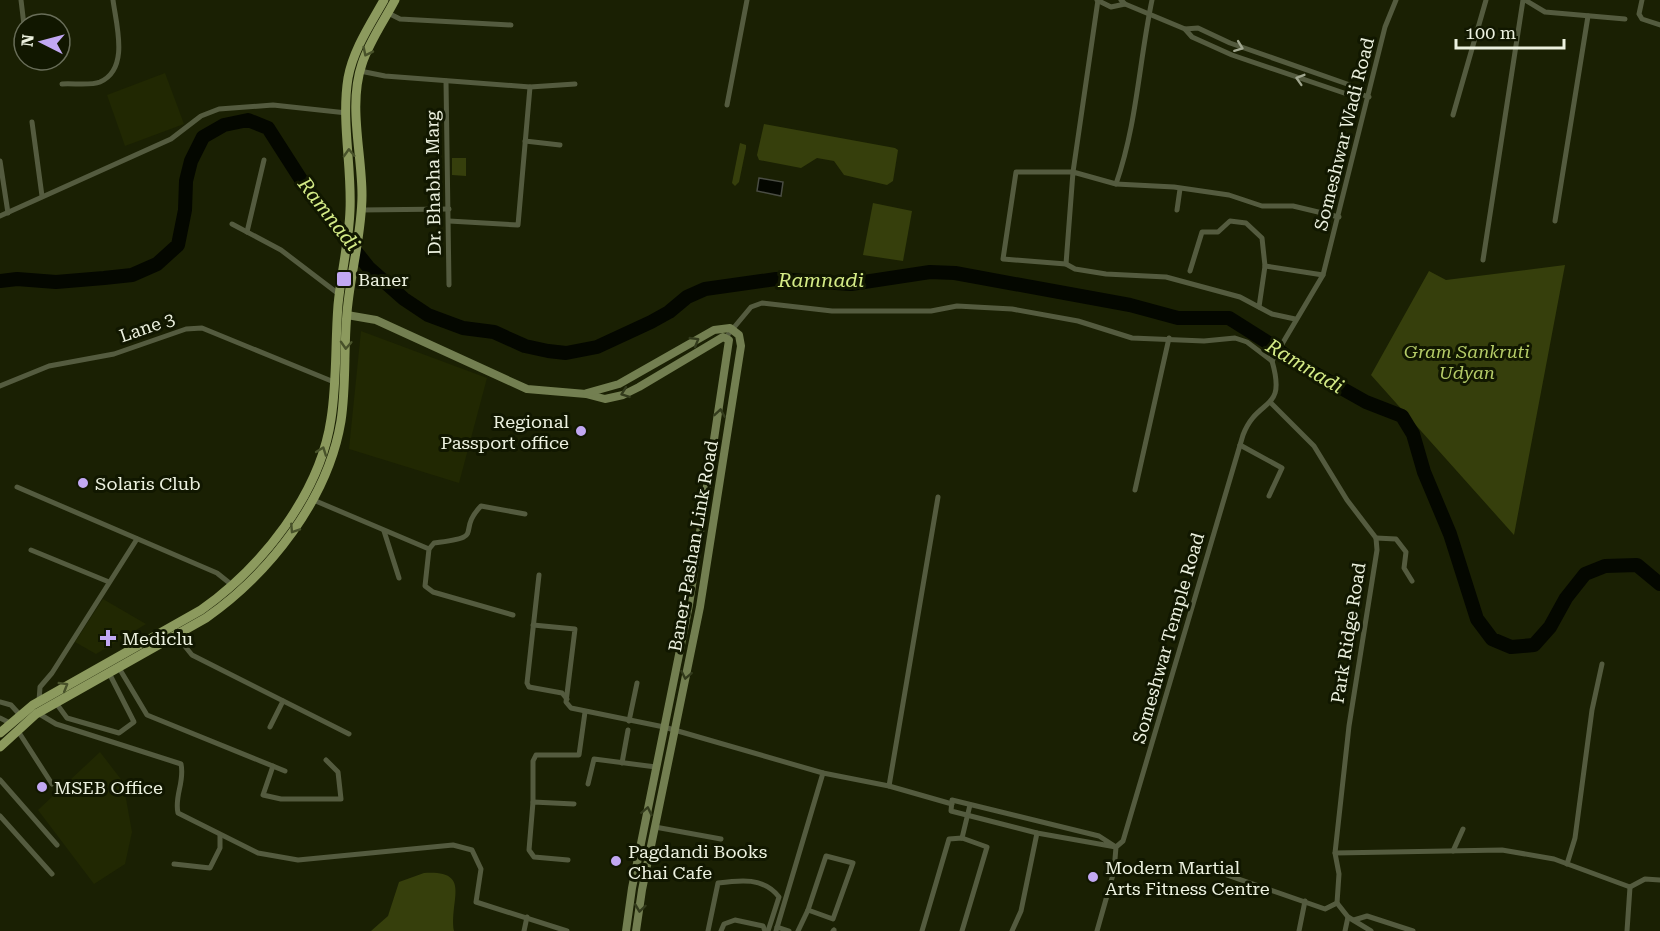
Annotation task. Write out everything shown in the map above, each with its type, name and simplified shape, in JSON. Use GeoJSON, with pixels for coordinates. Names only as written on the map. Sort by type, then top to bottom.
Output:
{"type":"FeatureCollection","features":[{"type":"Feature","properties":{"kind":"main road"},"geometry":{"type":"LineString","coordinates":[[36,707],[56,703],[119,668],[206,618],[239,592],[282,545],[332,455],[341,421],[347,315],[361,213],[356,93],[360,71],[384,0]]}},
{"type":"Feature","properties":{"kind":"main road"},"geometry":{"type":"LineString","coordinates":[[0,747],[14,726],[36,707],[201,610],[232,585],[266,550],[307,497],[327,438],[334,382],[339,294],[350,211],[348,78],[352,62],[395,0]]}},
{"type":"Feature","properties":{"kind":"main road"},"geometry":{"type":"LineString","coordinates":[[0,732],[14,726]]}},
{"type":"Feature","properties":{"kind":"street"},"geometry":{"type":"LineString","coordinates":[[62,84],[99,82],[115,68],[119,55],[113,0]]}},
{"type":"Feature","properties":{"kind":"street"},"geometry":{"type":"LineString","coordinates":[[727,105],[747,0]]}},
{"type":"Feature","properties":{"kind":"street"},"geometry":{"type":"LineString","coordinates":[[1066,264],[1073,172],[1097,0],[1111,7],[1123,2],[1185,29],[1192,37],[1232,55],[1347,94],[1357,93],[1369,97]]}},
{"type":"Feature","properties":{"kind":"street"},"geometry":{"type":"LineString","coordinates":[[1116,184],[1132,133],[1152,0]]}},
{"type":"Feature","properties":{"kind":"street","name":"Someshwar Wadi Road"},"geometry":{"type":"LineString","coordinates":[[1323,275],[1386,27],[1396,0]]}},
{"type":"Feature","properties":{"kind":"street"},"geometry":{"type":"LineString","coordinates":[[1453,115],[1486,0]]}},
{"type":"Feature","properties":{"kind":"street"},"geometry":{"type":"LineString","coordinates":[[1483,260],[1524,0],[1545,12],[1624,19]]}},
{"type":"Feature","properties":{"kind":"street"},"geometry":{"type":"LineString","coordinates":[[1642,0],[1639,14],[1642,19],[1660,25]]}},
{"type":"Feature","properties":{"kind":"street"},"geometry":{"type":"LineString","coordinates":[[388,13],[400,19],[511,25]]}},
{"type":"Feature","properties":{"kind":"street"},"geometry":{"type":"LineString","coordinates":[[1555,221],[1588,16]]}},
{"type":"Feature","properties":{"kind":"street"},"geometry":{"type":"LineString","coordinates":[[1185,29],[1198,28],[1230,44],[1350,85],[1357,93]]}},
{"type":"Feature","properties":{"kind":"street"},"geometry":{"type":"LineString","coordinates":[[360,71],[446,81],[530,87],[575,84]]}},
{"type":"Feature","properties":{"kind":"street","name":"Dr. Bhabha Marg"},"geometry":{"type":"LineString","coordinates":[[446,81],[449,285]]}},
{"type":"Feature","properties":{"kind":"street"},"geometry":{"type":"LineString","coordinates":[[449,221],[518,225],[530,87]]}},
{"type":"Feature","properties":{"kind":"street"},"geometry":{"type":"LineString","coordinates":[[0,216],[171,139],[201,116],[219,109],[273,105],[347,112]]}},
{"type":"Feature","properties":{"kind":"street"},"geometry":{"type":"LineString","coordinates":[[32,122],[42,196]]}},
{"type":"Feature","properties":{"kind":"street"},"geometry":{"type":"LineString","coordinates":[[525,141],[560,145]]}},
{"type":"Feature","properties":{"kind":"street"},"geometry":{"type":"LineString","coordinates":[[247,232],[264,160]]}},
{"type":"Feature","properties":{"kind":"street"},"geometry":{"type":"LineString","coordinates":[[0,161],[8,213]]}},
{"type":"Feature","properties":{"kind":"street"},"geometry":{"type":"LineString","coordinates":[[1294,320],[1272,314],[1240,297],[1166,278],[1106,274],[1075,269],[1066,264],[1003,259],[1016,172],[1073,172],[1116,184],[1239,197],[1262,206],[1293,206],[1328,212],[1339,217]]}},
{"type":"Feature","properties":{"kind":"street"},"geometry":{"type":"LineString","coordinates":[[1177,210],[1180,189]]}},
{"type":"Feature","properties":{"kind":"street"},"geometry":{"type":"LineString","coordinates":[[361,213],[449,209]]}},
{"type":"Feature","properties":{"kind":"street"},"geometry":{"type":"LineString","coordinates":[[1190,271],[1202,232],[1218,232],[1230,221],[1246,223],[1262,238],[1265,266],[1259,307]]}},
{"type":"Feature","properties":{"kind":"street"},"geometry":{"type":"LineString","coordinates":[[232,224],[280,250],[339,294]]}},
{"type":"Feature","properties":{"kind":"street"},"geometry":{"type":"LineString","coordinates":[[1265,266],[1323,275],[1294,320],[1272,361],[1276,386],[1271,403]]}},
{"type":"Feature","properties":{"kind":"street"},"geometry":{"type":"LineString","coordinates":[[347,315],[376,320],[526,389],[586,394],[605,399],[623,395],[726,337],[734,330],[750,307],[762,303],[831,311],[931,311],[957,306],[1012,309],[1078,321],[1132,338],[1204,341],[1235,338],[1247,342],[1272,361]]}},
{"type":"Feature","properties":{"kind":"street","name":"Lane 3"},"geometry":{"type":"LineString","coordinates":[[0,386],[37,370],[114,354],[186,329],[202,328],[334,382]]}},
{"type":"Feature","properties":{"kind":"street"},"geometry":{"type":"LineString","coordinates":[[586,394],[634,378],[714,330],[734,330]]}},
{"type":"Feature","properties":{"kind":"street","name":"Baner-Pashan Link Road"},"geometry":{"type":"LineString","coordinates":[[636,931],[699,607],[741,346],[739,335],[734,330]]}},
{"type":"Feature","properties":{"kind":"street","name":"Baner-Pashan Link Road"},"geometry":{"type":"LineString","coordinates":[[626,931],[689,605],[730,346],[726,337]]}},
{"type":"Feature","properties":{"kind":"street"},"geometry":{"type":"LineString","coordinates":[[1135,490],[1169,338]]}},
{"type":"Feature","properties":{"kind":"street","name":"Someshwar Temple Road"},"geometry":{"type":"LineString","coordinates":[[1097,931],[1114,871],[1116,847],[1123,841],[1142,782],[1240,445],[1252,417],[1271,403]]}},
{"type":"Feature","properties":{"kind":"street","name":"Park Ridge Road"},"geometry":{"type":"LineString","coordinates":[[1271,403],[1314,446],[1347,500],[1376,538],[1377,550],[1349,726],[1335,854],[1339,874],[1337,903]]}},
{"type":"Feature","properties":{"kind":"street"},"geometry":{"type":"LineString","coordinates":[[1240,445],[1282,468],[1269,496]]}},
{"type":"Feature","properties":{"kind":"street"},"geometry":{"type":"LineString","coordinates":[[17,487],[217,573],[232,585]]}},
{"type":"Feature","properties":{"kind":"street"},"geometry":{"type":"LineString","coordinates":[[307,497],[429,549]]}},
{"type":"Feature","properties":{"kind":"street"},"geometry":{"type":"LineString","coordinates":[[889,786],[938,497]]}},
{"type":"Feature","properties":{"kind":"street"},"geometry":{"type":"LineString","coordinates":[[513,615],[433,592],[425,586],[429,549],[434,543],[462,540],[467,536],[481,506],[525,514]]}},
{"type":"Feature","properties":{"kind":"street"},"geometry":{"type":"LineString","coordinates":[[383,531],[399,578]]}},
{"type":"Feature","properties":{"kind":"street"},"geometry":{"type":"LineString","coordinates":[[1376,538],[1396,539],[1406,552],[1404,568],[1412,581]]}},
{"type":"Feature","properties":{"kind":"street"},"geometry":{"type":"LineString","coordinates":[[137,539],[52,673],[40,687],[36,707],[56,724],[182,764],[183,775],[175,801],[178,813],[258,853],[298,860],[453,845],[472,850],[481,869],[476,902],[567,931]]}},
{"type":"Feature","properties":{"kind":"street"},"geometry":{"type":"LineString","coordinates":[[32,550],[110,582]]}},
{"type":"Feature","properties":{"kind":"street"},"geometry":{"type":"LineString","coordinates":[[539,575],[527,686],[562,693],[567,699]]}},
{"type":"Feature","properties":{"kind":"street"},"geometry":{"type":"LineString","coordinates":[[533,625],[575,629],[567,706],[585,712],[675,730],[823,773],[889,786],[952,804]]}},
{"type":"Feature","properties":{"kind":"street"},"geometry":{"type":"LineString","coordinates":[[175,634],[192,656],[349,734]]}},
{"type":"Feature","properties":{"kind":"street"},"geometry":{"type":"LineString","coordinates":[[1567,864],[1575,838],[1592,710],[1602,664]]}},
{"type":"Feature","properties":{"kind":"street"},"geometry":{"type":"LineString","coordinates":[[119,668],[147,715],[285,771]]}},
{"type":"Feature","properties":{"kind":"street"},"geometry":{"type":"LineString","coordinates":[[56,703],[67,718],[119,733],[134,722],[109,673]]}},
{"type":"Feature","properties":{"kind":"street"},"geometry":{"type":"LineString","coordinates":[[629,721],[637,683]]}},
{"type":"Feature","properties":{"kind":"street"},"geometry":{"type":"LineString","coordinates":[[270,727],[284,701]]}},
{"type":"Feature","properties":{"kind":"street"},"geometry":{"type":"LineString","coordinates":[[0,702],[11,705],[23,718]]}},
{"type":"Feature","properties":{"kind":"street"},"geometry":{"type":"LineString","coordinates":[[568,860],[534,857],[529,850],[533,802],[533,761],[536,755],[579,755],[585,712]]}},
{"type":"Feature","properties":{"kind":"street"},"geometry":{"type":"LineString","coordinates":[[0,718],[14,726],[52,784]]}},
{"type":"Feature","properties":{"kind":"street"},"geometry":{"type":"LineString","coordinates":[[622,763],[628,730]]}},
{"type":"Feature","properties":{"kind":"street"},"geometry":{"type":"LineString","coordinates":[[588,784],[594,759],[656,767]]}},
{"type":"Feature","properties":{"kind":"street"},"geometry":{"type":"LineString","coordinates":[[273,766],[263,795],[281,799],[341,799],[338,772],[326,760]]}},
{"type":"Feature","properties":{"kind":"street"},"geometry":{"type":"LineString","coordinates":[[789,931],[777,929],[823,773]]}},
{"type":"Feature","properties":{"kind":"street"},"geometry":{"type":"LineString","coordinates":[[0,780],[57,845]]}},
{"type":"Feature","properties":{"kind":"street"},"geometry":{"type":"LineString","coordinates":[[952,800],[1099,836],[1116,847],[1037,833],[968,816],[951,811],[952,800]]}},
{"type":"Feature","properties":{"kind":"street"},"geometry":{"type":"LineString","coordinates":[[533,802],[574,804]]}},
{"type":"Feature","properties":{"kind":"street"},"geometry":{"type":"LineString","coordinates":[[962,838],[970,805]]}},
{"type":"Feature","properties":{"kind":"street"},"geometry":{"type":"LineString","coordinates":[[0,816],[52,874]]}},
{"type":"Feature","properties":{"kind":"street"},"geometry":{"type":"LineString","coordinates":[[655,827],[721,839]]}},
{"type":"Feature","properties":{"kind":"street"},"geometry":{"type":"LineString","coordinates":[[1453,851],[1463,829]]}},
{"type":"Feature","properties":{"kind":"street"},"geometry":{"type":"LineString","coordinates":[[1012,931],[1021,911],[1037,833]]}},
{"type":"Feature","properties":{"kind":"street"},"geometry":{"type":"LineString","coordinates":[[174,864],[210,868],[220,848],[220,835]]}},
{"type":"Feature","properties":{"kind":"street"},"geometry":{"type":"LineString","coordinates":[[922,931],[949,839],[962,838],[987,847],[962,931]]}},
{"type":"Feature","properties":{"kind":"street"},"geometry":{"type":"LineString","coordinates":[[1335,854],[1502,850],[1554,859],[1630,887],[1645,879],[1660,880]]}},
{"type":"Feature","properties":{"kind":"street"},"geometry":{"type":"LineString","coordinates":[[798,931],[808,910],[826,856],[854,863],[833,919],[808,910]]}},
{"type":"Feature","properties":{"kind":"street"},"geometry":{"type":"LineString","coordinates":[[1201,866],[1326,909],[1337,903],[1348,917],[1371,931]]}},
{"type":"Feature","properties":{"kind":"street"},"geometry":{"type":"LineString","coordinates":[[708,931],[718,883],[740,880],[764,884],[773,889],[779,897],[766,931]]}},
{"type":"Feature","properties":{"kind":"street"},"geometry":{"type":"LineString","coordinates":[[1627,931],[1630,887]]}},
{"type":"Feature","properties":{"kind":"street"},"geometry":{"type":"LineString","coordinates":[[1299,931],[1305,901]]}},
{"type":"Feature","properties":{"kind":"street"},"geometry":{"type":"LineString","coordinates":[[1354,920],[1367,916],[1413,931]]}},
{"type":"Feature","properties":{"kind":"street"},"geometry":{"type":"LineString","coordinates":[[524,931],[527,917]]}},
{"type":"Feature","properties":{"kind":"street"},"geometry":{"type":"LineString","coordinates":[[1345,931],[1348,917]]}},
{"type":"Feature","properties":{"kind":"street"},"geometry":{"type":"LineString","coordinates":[[721,931],[724,924],[735,920],[763,926],[766,931]]}},
{"type":"Feature","properties":{"kind":"shaded area"},"geometry":{"type":"Polygon","coordinates":[[[165,73],[184,124],[125,146],[107,95],[165,73]]]}},
{"type":"Feature","properties":{"kind":"shaded area"},"geometry":{"type":"Polygon","coordinates":[[[759,178],[783,182],[781,196],[757,191],[759,178]]]}},
{"type":"Feature","properties":{"kind":"shaded area"},"geometry":{"type":"Polygon","coordinates":[[[361,331],[487,378],[459,483],[349,449],[361,331]]]}},
{"type":"Feature","properties":{"kind":"shaded area"},"geometry":{"type":"Polygon","coordinates":[[[103,599],[146,624],[96,654],[75,642],[103,599]]]}},
{"type":"Feature","properties":{"kind":"shaded area"},"geometry":{"type":"Polygon","coordinates":[[[100,752],[123,782],[132,832],[125,864],[94,884],[38,810],[100,752]]]}},
{"type":"Feature","properties":{"kind":"green space"},"geometry":{"type":"Polygon","coordinates":[[[764,124],[895,148],[898,150],[893,181],[887,185],[844,175],[834,161],[817,158],[801,168],[759,160],[757,155],[764,124]]]}},
{"type":"Feature","properties":{"kind":"green space"},"geometry":{"type":"Polygon","coordinates":[[[740,143],[746,145],[746,148],[739,182],[735,186],[732,183],[740,143]]]}},
{"type":"Feature","properties":{"kind":"green space"},"geometry":{"type":"Polygon","coordinates":[[[452,158],[466,158],[466,176],[452,175],[452,158]]]}},
{"type":"Feature","properties":{"kind":"green space"},"geometry":{"type":"Polygon","coordinates":[[[873,203],[912,211],[903,261],[863,255],[873,203]]]}},
{"type":"Feature","properties":{"kind":"green space","name":"Gram Sankruti Udyan"},"geometry":{"type":"Polygon","coordinates":[[[1565,265],[1514,535],[1371,375],[1429,271],[1446,280],[1565,265]]]}},
{"type":"Feature","properties":{"kind":"green space"},"geometry":{"type":"Polygon","coordinates":[[[424,873],[449,876],[454,882],[456,889],[454,931],[371,931],[388,916],[399,882],[424,873]]]}},
{"type":"Feature","properties":{"kind":"waterway","name":"Ramnadi"},"geometry":{"type":"LineString","coordinates":[[0,281],[17,279],[56,282],[132,275],[157,264],[178,245],[185,210],[186,181],[191,161],[203,137],[224,125],[248,120],[268,128],[309,192],[369,268],[404,299],[428,315],[463,328],[494,332],[525,346],[566,353],[597,347],[651,322],[669,312],[687,297],[705,289],[776,279],[851,284],[930,272],[955,273],[1130,305],[1178,318],[1229,318],[1293,361],[1366,402],[1402,416],[1413,434],[1424,472],[1450,534],[1477,619],[1492,639],[1511,647],[1534,645],[1550,627],[1566,598],[1585,574],[1605,566],[1637,565],[1660,584]]}},
{"type":"Feature","properties":{"kind":"place","name":"Baner"},"geometry":{"type":"Point","coordinates":[344,279]}},
{"type":"Feature","properties":{"kind":"place","name":"Regional Passport office"},"geometry":{"type":"Point","coordinates":[581,431]}},
{"type":"Feature","properties":{"kind":"place","name":"Solaris Club"},"geometry":{"type":"Point","coordinates":[83,483]}},
{"type":"Feature","properties":{"kind":"place","name":"Mediclu"},"geometry":{"type":"Point","coordinates":[108,638]}},
{"type":"Feature","properties":{"kind":"place","name":"MSEB Office"},"geometry":{"type":"Point","coordinates":[42,787]}},
{"type":"Feature","properties":{"kind":"place","name":"Pagdandi Books Chai Cafe"},"geometry":{"type":"Point","coordinates":[616,861]}},
{"type":"Feature","properties":{"kind":"place","name":"Modern Martial Arts Fitness Centre"},"geometry":{"type":"Point","coordinates":[1093,877]}}]}
